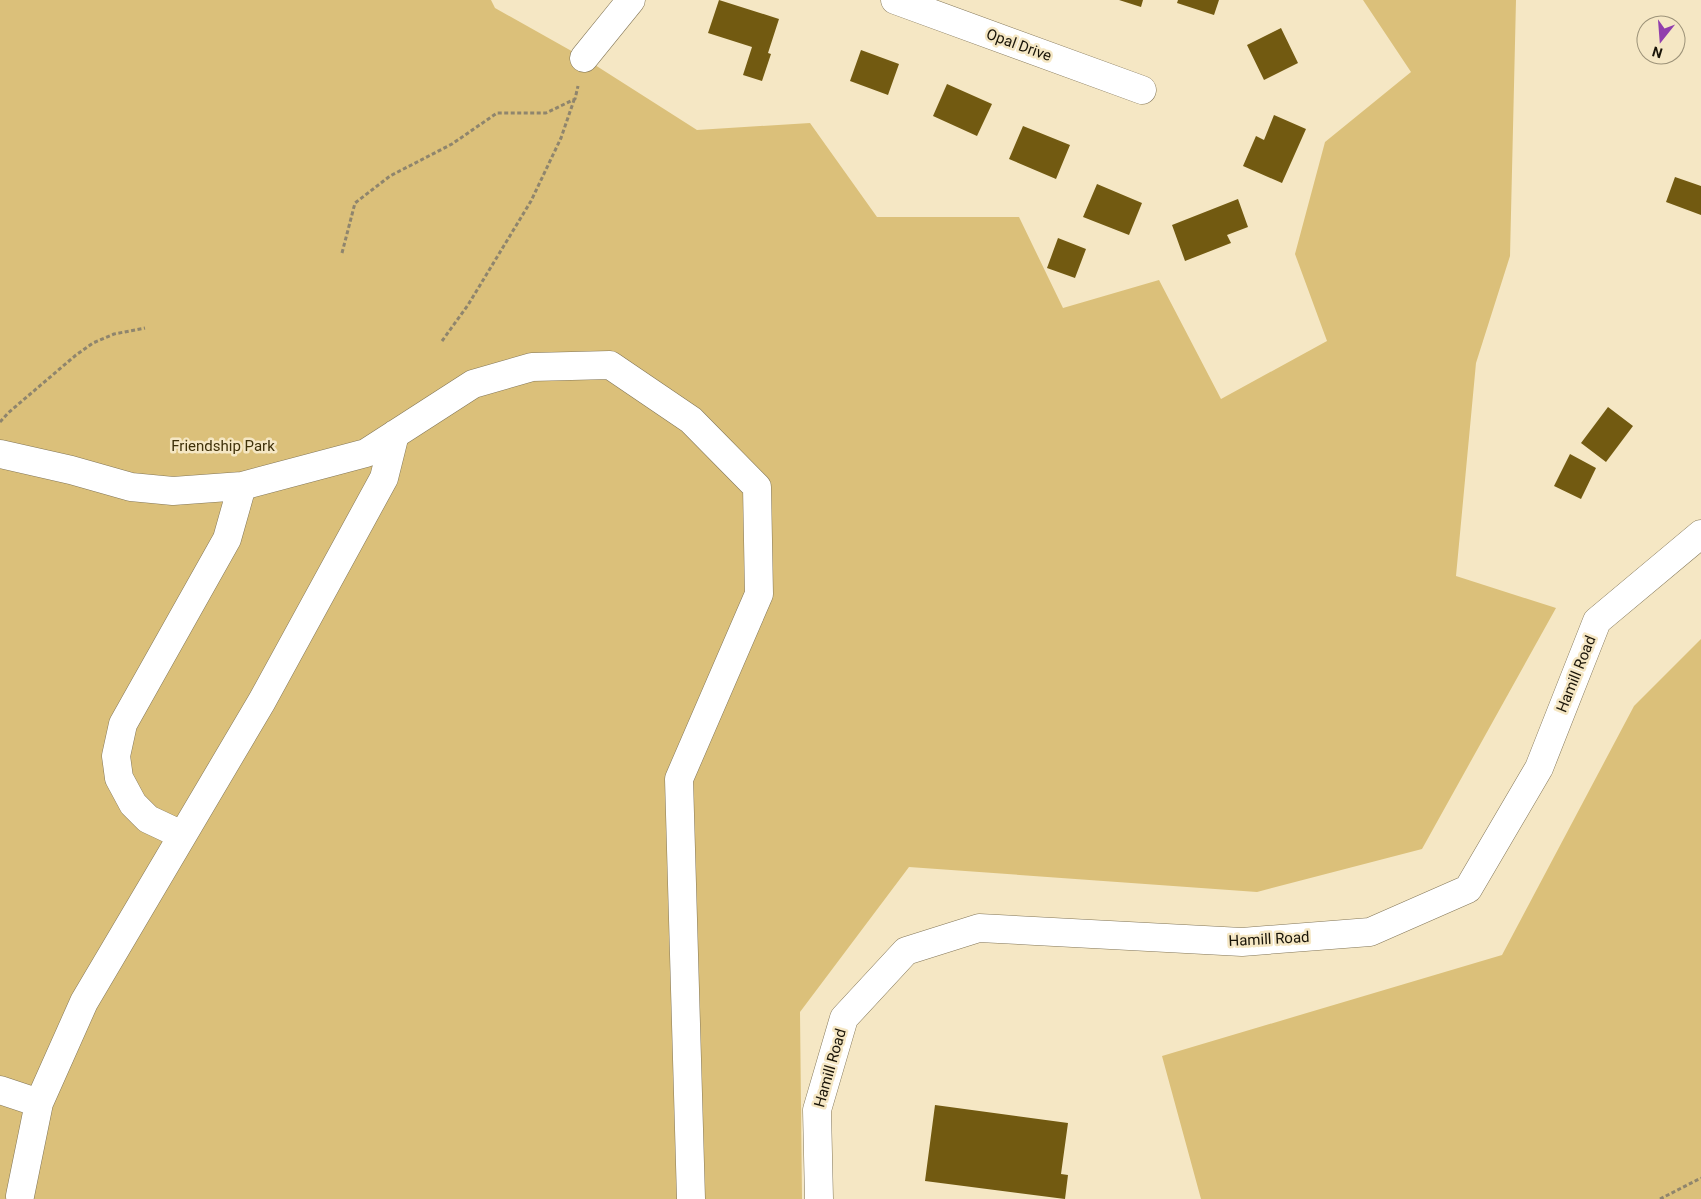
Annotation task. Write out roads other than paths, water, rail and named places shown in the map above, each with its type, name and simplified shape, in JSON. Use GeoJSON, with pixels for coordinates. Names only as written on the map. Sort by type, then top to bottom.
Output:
{"type":"FeatureCollection","features":[{"type":"Feature","properties":{"kind":"street"},"geometry":{"type":"LineString","coordinates":[[581,70],[631,0]]}},
{"type":"Feature","properties":{"kind":"street","name":"Opal Drive"},"geometry":{"type":"LineString","coordinates":[[895,0],[1142,90]]}},
{"type":"Feature","properties":{"kind":"street"},"geometry":{"type":"LineString","coordinates":[[0,454],[71,470],[131,487],[173,491],[242,486],[366,453],[473,384],[532,367],[610,365],[691,420],[757,487],[759,594],[679,780],[691,1199]]}},
{"type":"Feature","properties":{"kind":"street"},"geometry":{"type":"LineString","coordinates":[[20,1196],[39,1103],[84,1002],[262,701],[384,478],[395,434]]}},
{"type":"Feature","properties":{"kind":"street"},"geometry":{"type":"LineString","coordinates":[[182,835],[148,819],[133,804],[119,778],[116,756],[123,724],[227,539],[242,486]]}},
{"type":"Feature","properties":{"kind":"street","name":"Hamill Road"},"geometry":{"type":"LineString","coordinates":[[819,1199],[817,1110],[844,1018],[906,951],[979,928],[1242,942],[1370,932],[1468,888],[1539,768],[1597,621],[1701,534]]}},
{"type":"Feature","properties":{"kind":"street"},"geometry":{"type":"LineString","coordinates":[[0,1090],[39,1103]]}},
{"type":"Feature","properties":{"kind":"park label","name":"Friendship Park"},"geometry":{"type":"Point","coordinates":[223,446]}}]}
